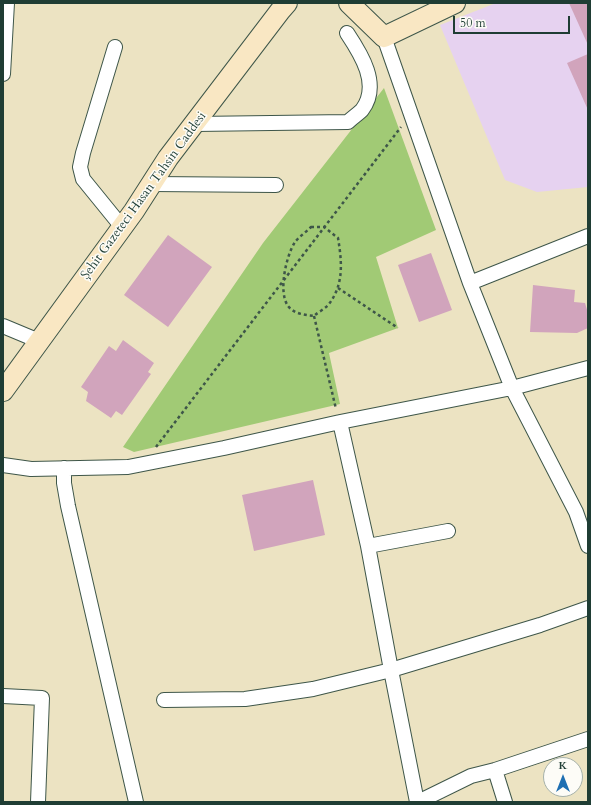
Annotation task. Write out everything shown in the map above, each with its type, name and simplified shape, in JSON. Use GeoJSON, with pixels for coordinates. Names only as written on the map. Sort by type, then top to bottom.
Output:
{"type":"FeatureCollection","features":[{"type":"Feature","properties":{"kind":"street"},"geometry":{"type":"LineString","coordinates":[[3,74],[7,3]]}},
{"type":"Feature","properties":{"kind":"street","name":"Şehit Gazeteci Hasan Tahsin Caddesi"},"geometry":{"type":"LineString","coordinates":[[3,391],[122,227],[168,158],[287,3]]}},
{"type":"Feature","properties":{"kind":"street"},"geometry":{"type":"LineString","coordinates":[[349,3],[384,37],[470,283],[512,388],[576,512],[588,546]]}},
{"type":"Feature","properties":{"kind":"street"},"geometry":{"type":"LineString","coordinates":[[384,37],[455,3]]}},
{"type":"Feature","properties":{"kind":"street"},"geometry":{"type":"LineString","coordinates":[[194,124],[348,122],[362,110],[369,96],[369,84],[368,70],[359,51],[347,33]]}},
{"type":"Feature","properties":{"kind":"street"},"geometry":{"type":"LineString","coordinates":[[115,47],[80,167],[82,179],[122,227]]}},
{"type":"Feature","properties":{"kind":"street"},"geometry":{"type":"LineString","coordinates":[[152,184],[276,185]]}},
{"type":"Feature","properties":{"kind":"street"},"geometry":{"type":"LineString","coordinates":[[470,283],[588,236]]}},
{"type":"Feature","properties":{"kind":"street"},"geometry":{"type":"LineString","coordinates":[[3,326],[39,341]]}},
{"type":"Feature","properties":{"kind":"street"},"geometry":{"type":"LineString","coordinates":[[3,465],[31,469],[128,467],[340,422],[512,388],[588,368]]}},
{"type":"Feature","properties":{"kind":"street"},"geometry":{"type":"LineString","coordinates":[[340,422],[368,546],[390,670],[417,802],[471,776],[495,770],[588,739]]}},
{"type":"Feature","properties":{"kind":"street"},"geometry":{"type":"LineString","coordinates":[[64,468],[64,483],[68,506],[136,802]]}},
{"type":"Feature","properties":{"kind":"street"},"geometry":{"type":"LineString","coordinates":[[368,546],[448,531]]}},
{"type":"Feature","properties":{"kind":"street"},"geometry":{"type":"LineString","coordinates":[[164,700],[245,699],[313,689],[390,670],[540,625],[588,608]]}},
{"type":"Feature","properties":{"kind":"street"},"geometry":{"type":"LineString","coordinates":[[3,696],[42,698],[38,802]]}},
{"type":"Feature","properties":{"kind":"street"},"geometry":{"type":"LineString","coordinates":[[495,770],[505,802]]}},
{"type":"Feature","properties":{"kind":"path"},"geometry":{"type":"LineString","coordinates":[[156,462],[156,447],[399,128],[412,120]]}},
{"type":"Feature","properties":{"kind":"path"},"geometry":{"type":"LineString","coordinates":[[311,227],[324,227],[338,238],[342,260],[340,285],[328,305],[314,316],[300,314],[288,306],[284,295],[283,280],[288,260],[295,242],[311,227]]}},
{"type":"Feature","properties":{"kind":"path"},"geometry":{"type":"LineString","coordinates":[[338,288],[398,328]]}},
{"type":"Feature","properties":{"kind":"path"},"geometry":{"type":"LineString","coordinates":[[314,316],[340,422]]}},
{"type":"Feature","properties":{"kind":"shaded area"},"geometry":{"type":"Polygon","coordinates":[[[496,3],[588,3],[588,187],[537,192],[505,180],[440,25],[496,3]]]}},
{"type":"Feature","properties":{"kind":"green space"},"geometry":{"type":"Polygon","coordinates":[[[384,88],[436,230],[376,257],[398,328],[329,353],[340,404],[134,452],[123,447],[263,243],[384,88]]]}},
{"type":"Feature","properties":{"kind":"building"},"geometry":{"type":"Polygon","coordinates":[[[569,3],[588,3],[588,45],[569,3]]]}},
{"type":"Feature","properties":{"kind":"building"},"geometry":{"type":"Polygon","coordinates":[[[588,54],[588,110],[567,63],[588,54]]]}},
{"type":"Feature","properties":{"kind":"building"},"geometry":{"type":"Polygon","coordinates":[[[168,235],[212,267],[168,327],[124,295],[168,235]]]}},
{"type":"Feature","properties":{"kind":"building"},"geometry":{"type":"Polygon","coordinates":[[[431,253],[452,310],[419,322],[398,265],[431,253]]]}},
{"type":"Feature","properties":{"kind":"building"},"geometry":{"type":"Polygon","coordinates":[[[533,285],[575,290],[574,302],[585,303],[588,313],[588,328],[577,333],[530,332],[533,285]]]}},
{"type":"Feature","properties":{"kind":"building"},"geometry":{"type":"Polygon","coordinates":[[[123,340],[154,363],[148,372],[151,374],[122,415],[116,411],[111,418],[86,401],[88,392],[81,387],[109,346],[116,351],[123,340]]]}},
{"type":"Feature","properties":{"kind":"building"},"geometry":{"type":"Polygon","coordinates":[[[313,480],[325,535],[254,551],[242,495],[313,480]]]}}]}
